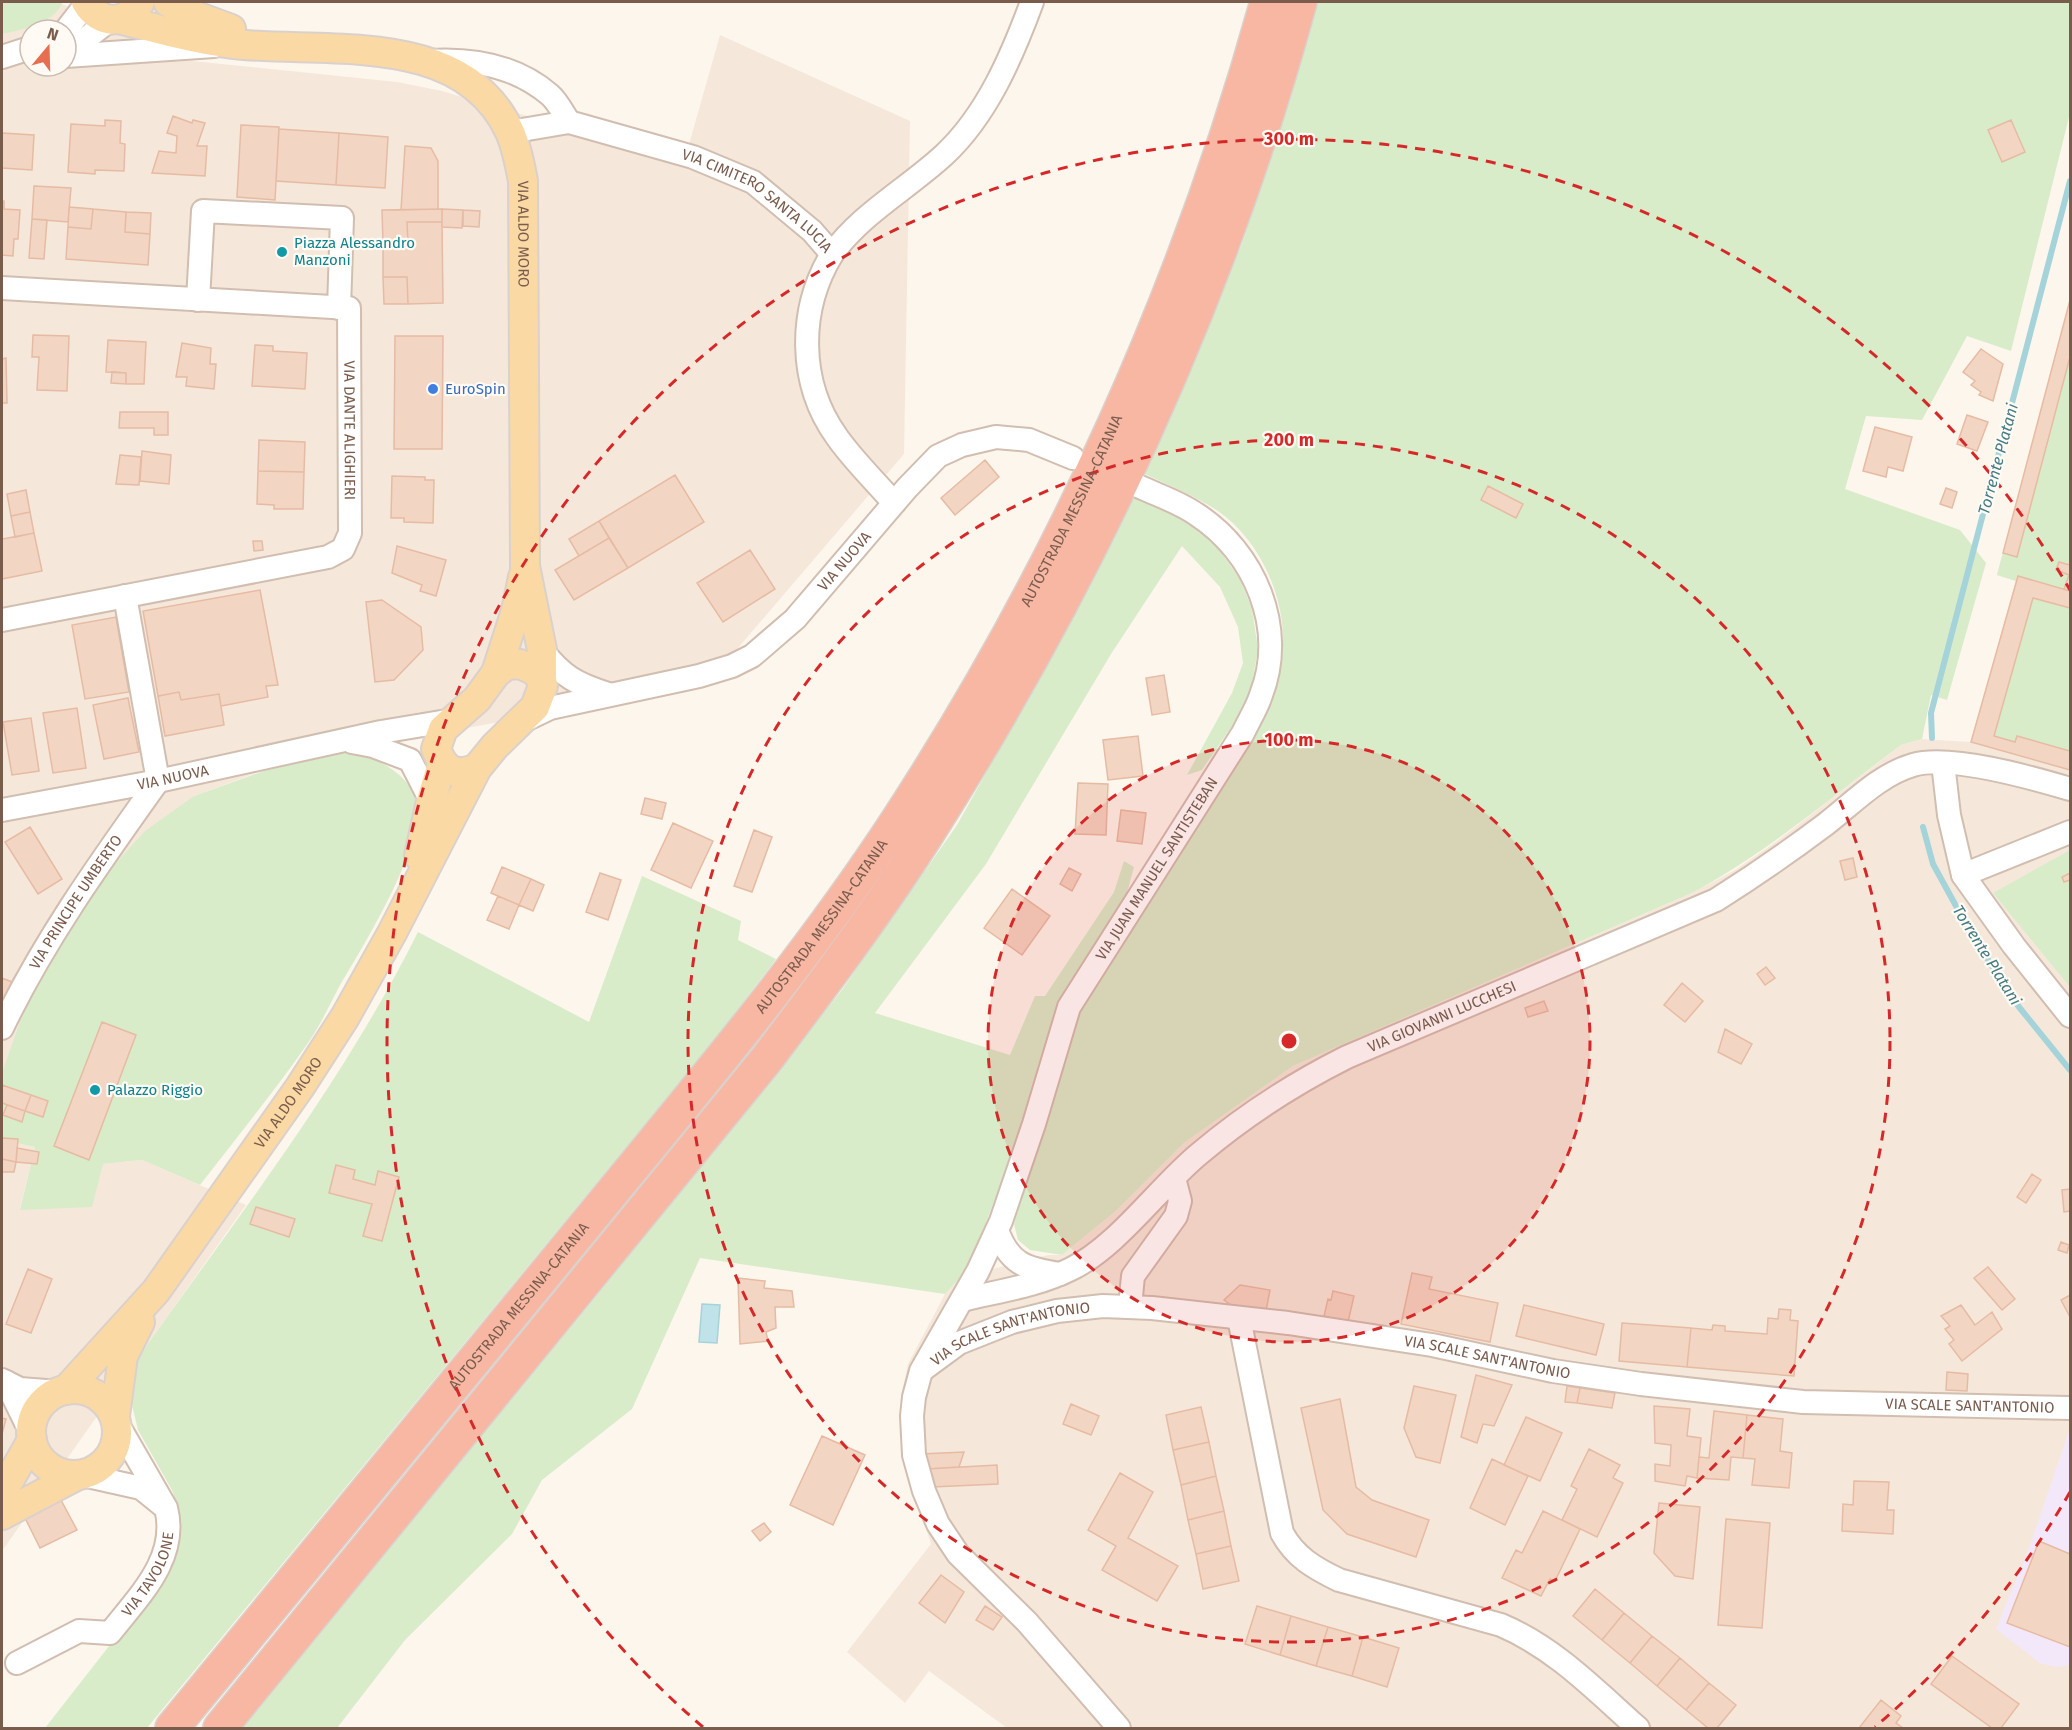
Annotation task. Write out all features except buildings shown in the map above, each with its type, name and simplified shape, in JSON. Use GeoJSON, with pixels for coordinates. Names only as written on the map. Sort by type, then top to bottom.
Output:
{"type":"FeatureCollection","features":[{"type":"Feature","properties":{"kind":"highway","name":"AUTOSTRADA MESSINA-CATANIA"},"geometry":{"type":"LineString","coordinates":[[172,1728],[739,1038],[834,913],[899,819],[997,654],[1056,545],[1111,432],[1200,207],[1267,2]]}},
{"type":"Feature","properties":{"kind":"highway","name":"AUTOSTRADA MESSINA-CATANIA"},"geometry":{"type":"LineString","coordinates":[[220,1728],[766,1060],[820,988],[925,837],[1047,630],[1140,445],[1228,228],[1300,2]]}},
{"type":"Feature","properties":{"kind":"main road"},"geometry":{"type":"LineString","coordinates":[[87,2],[92,11],[124,14],[234,44],[312,47]]}},
{"type":"Feature","properties":{"kind":"main road"},"geometry":{"type":"LineString","coordinates":[[168,2],[223,27],[312,47]]}},
{"type":"Feature","properties":{"kind":"main road","name":"VIA ALDO MORO"},"geometry":{"type":"LineString","coordinates":[[312,47],[374,51],[427,61],[457,74],[478,90],[510,132],[523,181],[525,566]]}},
{"type":"Feature","properties":{"kind":"main road"},"geometry":{"type":"LineString","coordinates":[[405,904],[477,768],[495,746],[522,722],[540,698],[548,667],[525,566]]}},
{"type":"Feature","properties":{"kind":"main road"},"geometry":{"type":"LineString","coordinates":[[496,673],[516,611],[525,566]]}},
{"type":"Feature","properties":{"kind":"main road"},"geometry":{"type":"LineString","coordinates":[[477,768],[464,774],[454,773],[442,764],[436,749],[443,729],[477,699],[496,673],[507,665],[520,664],[533,670],[548,667]]}},
{"type":"Feature","properties":{"kind":"main road"},"geometry":{"type":"LineString","coordinates":[[405,904],[426,834],[431,801],[442,764]]}},
{"type":"Feature","properties":{"kind":"main road","name":"VIA ALDO MORO"},"geometry":{"type":"LineString","coordinates":[[156,1291],[300,1087],[345,1017],[405,904]]}},
{"type":"Feature","properties":{"kind":"main road"},"geometry":{"type":"LineString","coordinates":[[80,1475],[61,1473],[48,1466],[38,1455],[32,1437],[33,1420],[39,1408],[62,1391],[156,1291]]}},
{"type":"Feature","properties":{"kind":"main road"},"geometry":{"type":"LineString","coordinates":[[2,1515],[80,1475],[99,1468],[111,1456],[117,1440],[116,1420],[123,1356],[156,1291]]}},
{"type":"Feature","properties":{"kind":"main road"},"geometry":{"type":"LineString","coordinates":[[62,1391],[81,1390],[95,1394],[107,1404],[116,1420]]}},
{"type":"Feature","properties":{"kind":"main road"},"geometry":{"type":"LineString","coordinates":[[2,1493],[32,1437]]}},
{"type":"Feature","properties":{"kind":"street"},"geometry":{"type":"LineString","coordinates":[[75,18],[87,2]]}},
{"type":"Feature","properties":{"kind":"street"},"geometry":{"type":"LineString","coordinates":[[832,255],[844,238],[869,214],[946,153],[983,108],[1020,36],[1032,2]]}},
{"type":"Feature","properties":{"kind":"street"},"geometry":{"type":"LineString","coordinates":[[78,43],[124,14]]}},
{"type":"Feature","properties":{"kind":"street"},"geometry":{"type":"LineString","coordinates":[[78,55],[194,49],[234,44]]}},
{"type":"Feature","properties":{"kind":"street"},"geometry":{"type":"LineString","coordinates":[[2,58],[18,52]]}},
{"type":"Feature","properties":{"kind":"street"},"geometry":{"type":"LineString","coordinates":[[2,58],[18,57]]}},
{"type":"Feature","properties":{"kind":"street"},"geometry":{"type":"LineString","coordinates":[[427,61],[462,59],[486,63],[509,71],[552,96],[569,122]]}},
{"type":"Feature","properties":{"kind":"street","name":"VIA CIMITERO SANTA LUCIA"},"geometry":{"type":"LineString","coordinates":[[510,132],[569,122],[693,157],[753,182],[812,231],[832,255],[819,275],[808,321],[807,356],[817,402],[836,437],[894,503]]}},
{"type":"Feature","properties":{"kind":"street"},"geometry":{"type":"LineString","coordinates":[[2,288],[198,300],[339,308],[342,218],[203,212],[198,300]]}},
{"type":"Feature","properties":{"kind":"street","name":"VIA DANTE ALIGHIERI"},"geometry":{"type":"LineString","coordinates":[[2,620],[328,557],[343,549],[350,533],[349,308],[339,308]]}},
{"type":"Feature","properties":{"kind":"street","name":"VIA NUOVA"},"geometry":{"type":"LineString","coordinates":[[522,722],[550,708],[699,676],[732,666],[752,656],[795,619],[894,503],[938,456],[962,445],[996,437],[1029,440],[1073,458]]}},
{"type":"Feature","properties":{"kind":"street","name":"VIA JUAN MANUEL SANTISTEBAN"},"geometry":{"type":"LineString","coordinates":[[1119,1728],[1027,1622],[958,1554],[938,1524],[924,1491],[914,1455],[912,1416],[921,1371],[962,1300],[997,1230],[1034,1124],[1069,1007],[1243,733],[1262,695],[1270,652],[1269,628],[1265,608],[1252,572],[1230,541],[1196,513],[1138,486]]}},
{"type":"Feature","properties":{"kind":"street"},"geometry":{"type":"LineString","coordinates":[[126,596],[158,781]]}},
{"type":"Feature","properties":{"kind":"street"},"geometry":{"type":"LineString","coordinates":[[548,667],[582,686],[609,694]]}},
{"type":"Feature","properties":{"kind":"street","name":"VIA NUOVA"},"geometry":{"type":"LineString","coordinates":[[2,810],[158,781],[453,720]]}},
{"type":"Feature","properties":{"kind":"street"},"geometry":{"type":"LineString","coordinates":[[344,741],[374,746],[410,760],[442,764]]}},
{"type":"Feature","properties":{"kind":"street"},"geometry":{"type":"LineString","coordinates":[[410,760],[431,801]]}},
{"type":"Feature","properties":{"kind":"street"},"geometry":{"type":"LineString","coordinates":[[1943,763],[1949,815],[1963,875],[2014,946],[2070,1016]]}},
{"type":"Feature","properties":{"kind":"street","name":"VIA GIOVANNI LUCCHESI"},"geometry":{"type":"LineString","coordinates":[[962,1300],[1035,1283],[1073,1269],[1105,1246],[1173,1178],[1207,1148],[1267,1104],[1312,1075],[1347,1057],[1716,900],[1770,866],[1889,775],[1914,764],[1943,763],[2005,771],[2070,789]]}},
{"type":"Feature","properties":{"kind":"street","name":"VIA PRINCIPE UMBERTO"},"geometry":{"type":"LineString","coordinates":[[2,1028],[20,989],[73,902],[158,781]]}},
{"type":"Feature","properties":{"kind":"street"},"geometry":{"type":"LineString","coordinates":[[1963,875],[2070,832]]}},
{"type":"Feature","properties":{"kind":"street"},"geometry":{"type":"LineString","coordinates":[[1130,1307],[1133,1276],[1176,1216],[1179,1201],[1173,1178]]}},
{"type":"Feature","properties":{"kind":"street"},"geometry":{"type":"LineString","coordinates":[[997,1230],[1003,1247],[1013,1260],[1035,1270],[1060,1274]]}},
{"type":"Feature","properties":{"kind":"street","name":"VIA SCALE SANT'ANTONIO"},"geometry":{"type":"LineString","coordinates":[[921,1371],[941,1354],[959,1343],[1012,1322],[1057,1311],[1103,1306],[1239,1318],[1432,1345],[1553,1371],[1652,1386],[1803,1401],[2070,1408]]}},
{"type":"Feature","properties":{"kind":"street"},"geometry":{"type":"LineString","coordinates":[[1239,1318],[1282,1533],[1289,1546],[1316,1569],[1339,1580],[1491,1622],[1527,1636],[1551,1651],[1638,1728]]}},
{"type":"Feature","properties":{"kind":"street"},"geometry":{"type":"LineString","coordinates":[[936,1342],[959,1343]]}},
{"type":"Feature","properties":{"kind":"street"},"geometry":{"type":"LineString","coordinates":[[4,1381],[20,1389],[62,1391]]}},
{"type":"Feature","properties":{"kind":"street"},"geometry":{"type":"LineString","coordinates":[[4,1381],[32,1437]]}},
{"type":"Feature","properties":{"kind":"street"},"geometry":{"type":"LineString","coordinates":[[116,1420],[166,1508]]}},
{"type":"Feature","properties":{"kind":"street"},"geometry":{"type":"LineString","coordinates":[[80,1475],[141,1488],[166,1508]]}},
{"type":"Feature","properties":{"kind":"street","name":"VIA TAVOLONE"},"geometry":{"type":"LineString","coordinates":[[17,1663],[79,1630],[110,1633],[151,1581],[163,1559],[169,1538],[166,1508]]}},
{"type":"Feature","properties":{"kind":"shaded area"},"geometry":{"type":"Polygon","coordinates":[[[2,2],[61,2],[183,60],[397,82],[442,91],[684,162],[720,35],[910,121],[904,454],[708,683],[354,749],[264,770],[194,796],[2,1073],[2,2]]]}},
{"type":"Feature","properties":{"kind":"shaded area"},"geometry":{"type":"Polygon","coordinates":[[[2070,300],[2070,1728],[1007,1728],[929,1671],[905,1703],[847,1652],[931,1544],[907,1470],[901,1397],[908,1364],[945,1294],[961,1277],[1048,1255],[1062,1255],[1117,1210],[1184,1143],[1293,1066],[1694,892],[1735,870],[1777,841],[1901,745],[1922,739],[1971,742],[2016,581],[1997,575],[2070,300]]]}},
{"type":"Feature","properties":{"kind":"shaded area"},"geometry":{"type":"Polygon","coordinates":[[[2,1140],[35,1147],[20,1209],[103,1164],[142,1160],[246,1205],[2,1551],[2,1140]]]}},
{"type":"Feature","properties":{"kind":"shaded area"},"geometry":{"type":"Polygon","coordinates":[[[2070,1428],[2070,1665],[2056,1667],[2040,1663],[1996,1629],[2029,1548],[2070,1428]]]}},
{"type":"Feature","properties":{"kind":"green space"},"geometry":{"type":"Polygon","coordinates":[[[2,2],[61,2],[57,11],[49,18],[18,18],[18,30],[2,34],[2,2]]]}},
{"type":"Feature","properties":{"kind":"green space"},"geometry":{"type":"Polygon","coordinates":[[[1318,2],[2070,2],[2070,113],[2011,351],[1967,336],[1922,420],[1866,416],[1845,489],[1960,530],[1986,563],[1947,700],[1931,695],[1922,739],[1901,745],[1775,841],[1694,892],[1293,1066],[1184,1143],[1117,1210],[1062,1255],[1030,1250],[1018,1240],[1014,1224],[1076,1018],[1110,961],[1254,739],[1268,709],[1278,679],[1283,636],[1281,615],[1276,594],[1258,555],[1246,537],[1215,509],[1145,474],[1241,246],[1291,97],[1318,2]]]}},
{"type":"Feature","properties":{"kind":"green space"},"geometry":{"type":"Polygon","coordinates":[[[2070,300],[2070,770],[1971,742],[2016,581],[1997,575],[2070,300]]]}},
{"type":"Feature","properties":{"kind":"green space"},"geometry":{"type":"Polygon","coordinates":[[[1135,495],[1190,522],[1218,548],[1240,579],[1252,609],[1258,649],[1251,690],[1232,726],[1202,770],[1187,775],[1232,693],[1243,663],[1238,627],[1220,587],[1182,546],[1111,654],[986,864],[875,1013],[1010,1055],[1035,996],[1045,996],[1114,892],[1124,861],[1134,867],[1127,893],[1063,995],[1012,1156],[975,1250],[961,1277],[945,1294],[700,1258],[632,1409],[542,1480],[512,1534],[405,1640],[337,1728],[240,1728],[598,1294],[841,991],[957,825],[1058,644],[1135,495]]]}},
{"type":"Feature","properties":{"kind":"green space"},"geometry":{"type":"Polygon","coordinates":[[[354,749],[393,770],[408,785],[417,804],[417,823],[411,846],[389,897],[316,1030],[295,1061],[200,1185],[142,1160],[103,1164],[92,1207],[20,1210],[35,1147],[2,1140],[2,1073],[28,999],[97,884],[145,831],[194,796],[264,771],[354,749]]]}},
{"type":"Feature","properties":{"kind":"green space"},"geometry":{"type":"Polygon","coordinates":[[[2070,850],[2070,987],[1993,893],[2070,850]]]}},
{"type":"Feature","properties":{"kind":"green space"},"geometry":{"type":"Polygon","coordinates":[[[642,876],[741,921],[738,940],[776,959],[722,1031],[147,1728],[45,1728],[156,1586],[178,1511],[173,1492],[138,1430],[131,1401],[135,1362],[321,1099],[388,989],[418,932],[589,1022],[642,876]]]}},
{"type":"Feature","properties":{"kind":"water"},"geometry":{"type":"Polygon","coordinates":[[[702,1304],[720,1305],[717,1343],[699,1342],[702,1304]]]}},
{"type":"Feature","properties":{"kind":"waterway","name":"Torrente Platani"},"geometry":{"type":"LineString","coordinates":[[1932,738],[1931,713],[2070,181]]}},
{"type":"Feature","properties":{"kind":"waterway","name":"Torrente Platani"},"geometry":{"type":"LineString","coordinates":[[1923,827],[1933,864],[1973,937],[2019,1007],[2070,1070]]}},
{"type":"Feature","properties":{"kind":"place","name":"Piazza Alessandro Manzoni"},"geometry":{"type":"Point","coordinates":[282,252]}},
{"type":"Feature","properties":{"kind":"place","name":"EuroSpin"},"geometry":{"type":"Point","coordinates":[433,389]}},
{"type":"Feature","properties":{"kind":"place","name":"Palazzo Riggio"},"geometry":{"type":"Point","coordinates":[95,1090]}}]}
